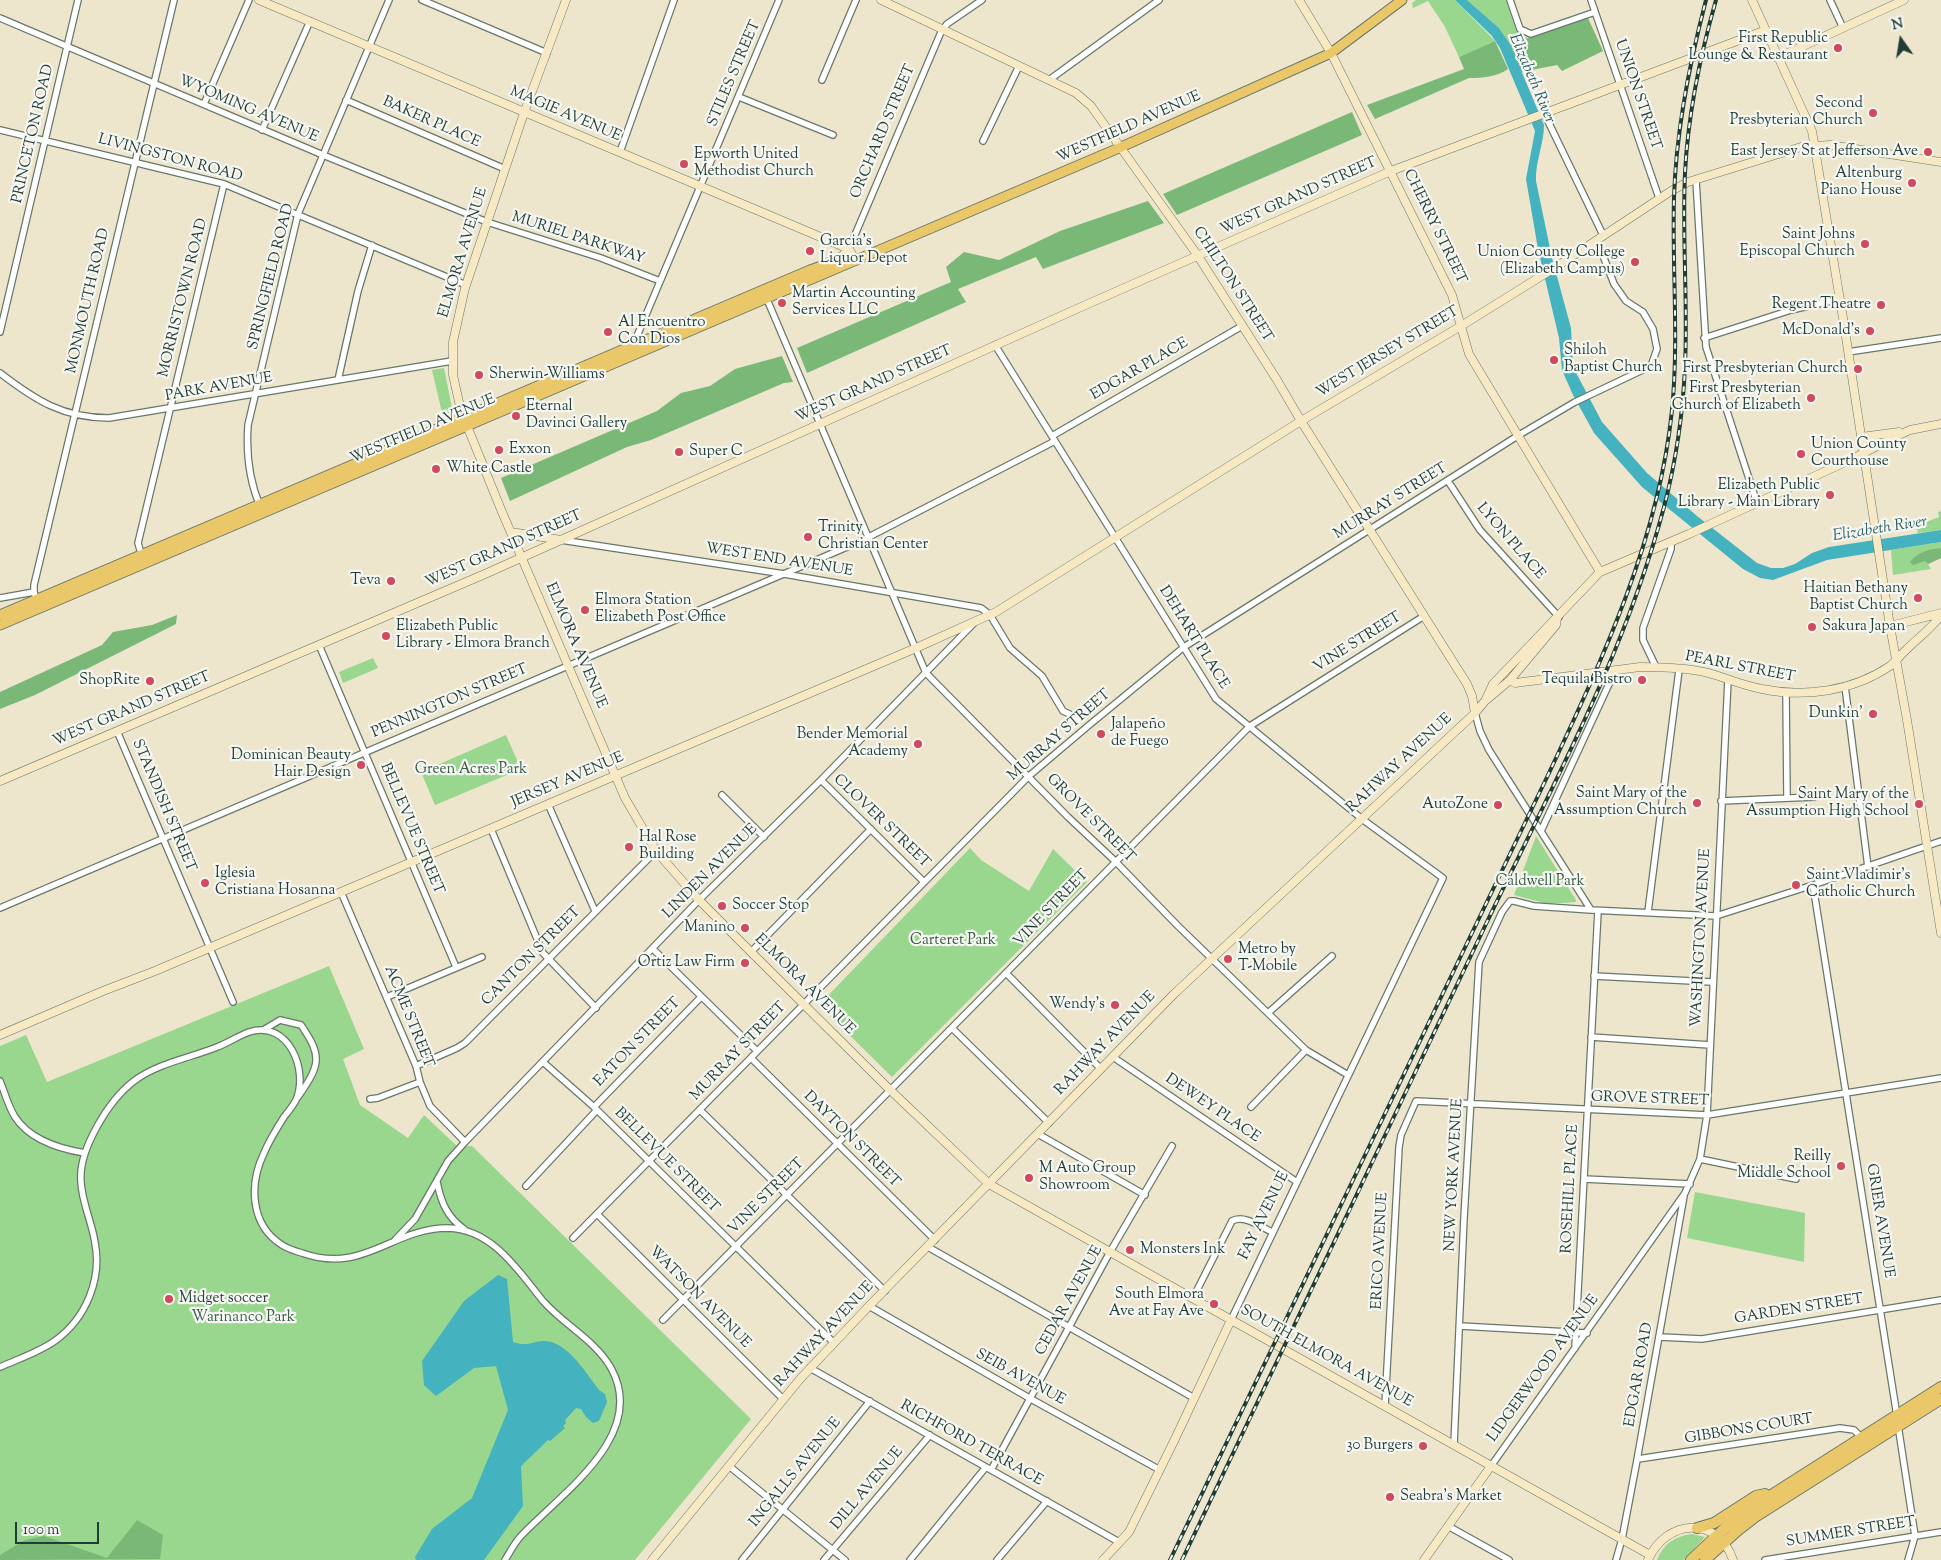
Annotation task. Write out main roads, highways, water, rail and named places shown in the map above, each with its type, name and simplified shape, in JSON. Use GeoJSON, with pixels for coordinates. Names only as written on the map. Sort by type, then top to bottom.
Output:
{"type":"FeatureCollection","features":[{"type":"Feature","properties":{"kind":"highway"},"geometry":{"type":"LineString","coordinates":[[1705,1560],[1737,1518],[1773,1493],[1941,1387]]}},
{"type":"Feature","properties":{"kind":"highway"},"geometry":{"type":"LineString","coordinates":[[1691,1560],[1720,1539],[1744,1526],[1941,1399]]}},
{"type":"Feature","properties":{"kind":"highway"},"geometry":{"type":"LineString","coordinates":[[1697,1528],[1716,1522],[1756,1496],[1773,1493]]}},
{"type":"Feature","properties":{"kind":"main road","name":"WESTFIELD AVENUE"},"geometry":{"type":"LineString","coordinates":[[0,615],[143,559],[764,294],[856,261],[1120,148],[1331,54],[1402,0]]}},
{"type":"Feature","properties":{"kind":"main road","name":"WESTFIELD AVENUE"},"geometry":{"type":"LineString","coordinates":[[764,294],[810,270],[830,263],[856,261]]}},
{"type":"Feature","properties":{"kind":"main road","name":"WESTFIELD AVENUE"},"geometry":{"type":"LineString","coordinates":[[0,625],[37,600]]}},
{"type":"Feature","properties":{"kind":"water"},"geometry":{"type":"Polygon","coordinates":[[[1455,0],[1467,0],[1499,28],[1510,44],[1544,125],[1536,181],[1552,258],[1571,328],[1573,367],[1602,422],[1647,473],[1697,516],[1757,563],[1771,568],[1783,568],[1795,564],[1812,553],[1829,547],[1941,530],[1941,542],[1827,560],[1773,580],[1760,578],[1743,569],[1642,487],[1594,433],[1573,395],[1562,370],[1559,338],[1538,249],[1526,179],[1535,131],[1500,48],[1492,36],[1455,0]]]}},
{"type":"Feature","properties":{"kind":"water"},"geometry":{"type":"Polygon","coordinates":[[[498,1275],[507,1279],[513,1342],[526,1344],[544,1341],[560,1346],[575,1359],[599,1390],[605,1394],[607,1402],[599,1421],[593,1423],[581,1409],[576,1408],[565,1420],[566,1423],[563,1426],[565,1428],[550,1441],[548,1440],[521,1466],[523,1506],[484,1560],[416,1560],[415,1557],[432,1529],[472,1498],[508,1410],[496,1366],[474,1368],[436,1396],[424,1385],[422,1361],[464,1301],[498,1275]]]}},
{"type":"Feature","properties":{"kind":"railway"},"geometry":{"type":"LineString","coordinates":[[1170,1560],[1549,773],[1608,642],[1642,551],[1655,505],[1665,458],[1672,410],[1675,357],[1674,198],[1677,148],[1684,98],[1706,0]]}},
{"type":"Feature","properties":{"kind":"railway"},"geometry":{"type":"LineString","coordinates":[[1182,1560],[1585,720],[1608,668],[1648,562],[1668,490],[1681,420],[1686,342],[1685,173],[1689,129],[1696,86],[1716,0]]}},
{"type":"Feature","properties":{"kind":"place","name":"First Republic Lounge & Restaurant"},"geometry":{"type":"Point","coordinates":[1838,48]}},
{"type":"Feature","properties":{"kind":"place","name":"Second Presbyterian Church"},"geometry":{"type":"Point","coordinates":[1873,113]}},
{"type":"Feature","properties":{"kind":"place","name":"East Jersey St at Jefferson Ave"},"geometry":{"type":"Point","coordinates":[1928,152]}},
{"type":"Feature","properties":{"kind":"place","name":"Epworth United Methodist Church"},"geometry":{"type":"Point","coordinates":[684,164]}},
{"type":"Feature","properties":{"kind":"place","name":"Altenburg Piano House"},"geometry":{"type":"Point","coordinates":[1912,183]}},
{"type":"Feature","properties":{"kind":"place","name":"Saint Johns Episcopal Church"},"geometry":{"type":"Point","coordinates":[1865,244]}},
{"type":"Feature","properties":{"kind":"place","name":"Garcia's Liquor Depot"},"geometry":{"type":"Point","coordinates":[810,251]}},
{"type":"Feature","properties":{"kind":"place","name":"Union County College (Elizabeth Campus)"},"geometry":{"type":"Point","coordinates":[1635,262]}},
{"type":"Feature","properties":{"kind":"place","name":"Martin Accounting Services LLC"},"geometry":{"type":"Point","coordinates":[782,303]}},
{"type":"Feature","properties":{"kind":"place","name":"Regent Theatre"},"geometry":{"type":"Point","coordinates":[1881,305]}},
{"type":"Feature","properties":{"kind":"place","name":"McDonald's"},"geometry":{"type":"Point","coordinates":[1870,331]}},
{"type":"Feature","properties":{"kind":"place","name":"Al Encuentro Con Dios"},"geometry":{"type":"Point","coordinates":[608,332]}},
{"type":"Feature","properties":{"kind":"place","name":"Shiloh Baptist Church"},"geometry":{"type":"Point","coordinates":[1554,360]}},
{"type":"Feature","properties":{"kind":"place","name":"First Presbyterian Church"},"geometry":{"type":"Point","coordinates":[1858,369]}},
{"type":"Feature","properties":{"kind":"place","name":"Sherwin-Williams"},"geometry":{"type":"Point","coordinates":[479,375]}},
{"type":"Feature","properties":{"kind":"place","name":"First Presbyterian Church of Elizabeth"},"geometry":{"type":"Point","coordinates":[1811,398]}},
{"type":"Feature","properties":{"kind":"place","name":"Eternal Davinci Gallery"},"geometry":{"type":"Point","coordinates":[516,416]}},
{"type":"Feature","properties":{"kind":"place","name":"Exxon"},"geometry":{"type":"Point","coordinates":[499,450]}},
{"type":"Feature","properties":{"kind":"place","name":"Super C"},"geometry":{"type":"Point","coordinates":[679,452]}},
{"type":"Feature","properties":{"kind":"place","name":"Union County Courthouse"},"geometry":{"type":"Point","coordinates":[1801,454]}},
{"type":"Feature","properties":{"kind":"place","name":"White Castle"},"geometry":{"type":"Point","coordinates":[436,469]}},
{"type":"Feature","properties":{"kind":"place","name":"Elizabeth Public Library - Main Library"},"geometry":{"type":"Point","coordinates":[1830,495]}},
{"type":"Feature","properties":{"kind":"place","name":"Trinity Christian Center"},"geometry":{"type":"Point","coordinates":[808,537]}},
{"type":"Feature","properties":{"kind":"place","name":"Teva"},"geometry":{"type":"Point","coordinates":[391,581]}},
{"type":"Feature","properties":{"kind":"place","name":"Haitian Bethany Baptist Church"},"geometry":{"type":"Point","coordinates":[1918,598]}},
{"type":"Feature","properties":{"kind":"place","name":"Elmora Station Elizabeth Post Office"},"geometry":{"type":"Point","coordinates":[585,610]}},
{"type":"Feature","properties":{"kind":"place","name":"Sakura Japan"},"geometry":{"type":"Point","coordinates":[1812,627]}},
{"type":"Feature","properties":{"kind":"place","name":"Elizabeth Public Library - Elmora Branch"},"geometry":{"type":"Point","coordinates":[386,636]}},
{"type":"Feature","properties":{"kind":"place","name":"Tequila Bistro"},"geometry":{"type":"Point","coordinates":[1642,680]}},
{"type":"Feature","properties":{"kind":"place","name":"ShopRite"},"geometry":{"type":"Point","coordinates":[150,681]}},
{"type":"Feature","properties":{"kind":"place","name":"Dunkin'"},"geometry":{"type":"Point","coordinates":[1873,714]}},
{"type":"Feature","properties":{"kind":"place","name":"Jalapeño de Fuego"},"geometry":{"type":"Point","coordinates":[1101,734]}},
{"type":"Feature","properties":{"kind":"place","name":"Bender Memorial Academy"},"geometry":{"type":"Point","coordinates":[918,744]}},
{"type":"Feature","properties":{"kind":"place","name":"Dominican Beauty Hair Design"},"geometry":{"type":"Point","coordinates":[361,765]}},
{"type":"Feature","properties":{"kind":"place","name":"Saint Mary of the Assumption Church"},"geometry":{"type":"Point","coordinates":[1697,803]}},
{"type":"Feature","properties":{"kind":"place","name":"Saint Mary of the Assumption High School"},"geometry":{"type":"Point","coordinates":[1919,804]}},
{"type":"Feature","properties":{"kind":"place","name":"AutoZone"},"geometry":{"type":"Point","coordinates":[1498,805]}},
{"type":"Feature","properties":{"kind":"place","name":"Hal Rose Building"},"geometry":{"type":"Point","coordinates":[629,847]}},
{"type":"Feature","properties":{"kind":"place","name":"Iglesia Cristiana Hosanna"},"geometry":{"type":"Point","coordinates":[205,883]}},
{"type":"Feature","properties":{"kind":"place","name":"Saint Vladimir's Catholic Church"},"geometry":{"type":"Point","coordinates":[1796,885]}},
{"type":"Feature","properties":{"kind":"place","name":"Soccer Stop"},"geometry":{"type":"Point","coordinates":[722,906]}},
{"type":"Feature","properties":{"kind":"place","name":"Manino"},"geometry":{"type":"Point","coordinates":[745,928]}},
{"type":"Feature","properties":{"kind":"place","name":"Metro by T-Mobile"},"geometry":{"type":"Point","coordinates":[1228,959]}},
{"type":"Feature","properties":{"kind":"place","name":"Ortiz Law Firm"},"geometry":{"type":"Point","coordinates":[745,963]}},
{"type":"Feature","properties":{"kind":"place","name":"Wendy's"},"geometry":{"type":"Point","coordinates":[1115,1005]}},
{"type":"Feature","properties":{"kind":"place","name":"Reilly Middle School"},"geometry":{"type":"Point","coordinates":[1841,1166]}},
{"type":"Feature","properties":{"kind":"place","name":"M Auto Group Showroom"},"geometry":{"type":"Point","coordinates":[1029,1178]}},
{"type":"Feature","properties":{"kind":"place","name":"Monsters Ink"},"geometry":{"type":"Point","coordinates":[1130,1250]}},
{"type":"Feature","properties":{"kind":"place","name":"Midget soccer"},"geometry":{"type":"Point","coordinates":[169,1299]}},
{"type":"Feature","properties":{"kind":"place","name":"South Elmora Ave at Fay Ave"},"geometry":{"type":"Point","coordinates":[1214,1304]}},
{"type":"Feature","properties":{"kind":"place","name":"30 Burgers"},"geometry":{"type":"Point","coordinates":[1423,1446]}},
{"type":"Feature","properties":{"kind":"place","name":"Seabra's Market"},"geometry":{"type":"Point","coordinates":[1390,1497]}},
{"type":"Feature","properties":{"kind":"water label","name":"Elizabeth River"},"geometry":{"type":"Point","coordinates":[1531,79]}},
{"type":"Feature","properties":{"kind":"water label","name":"Elizabeth River"},"geometry":{"type":"Point","coordinates":[1880,530]}},
{"type":"Feature","properties":{"kind":"park label","name":"Green Acres Park"},"geometry":{"type":"Point","coordinates":[471,770]}},
{"type":"Feature","properties":{"kind":"park label","name":"Caldwell Park"},"geometry":{"type":"Point","coordinates":[1540,882]}},
{"type":"Feature","properties":{"kind":"park label","name":"Carteret Park"},"geometry":{"type":"Point","coordinates":[953,941]}},
{"type":"Feature","properties":{"kind":"park label","name":"Warinanco Park"},"geometry":{"type":"Point","coordinates":[243,1318]}}]}
